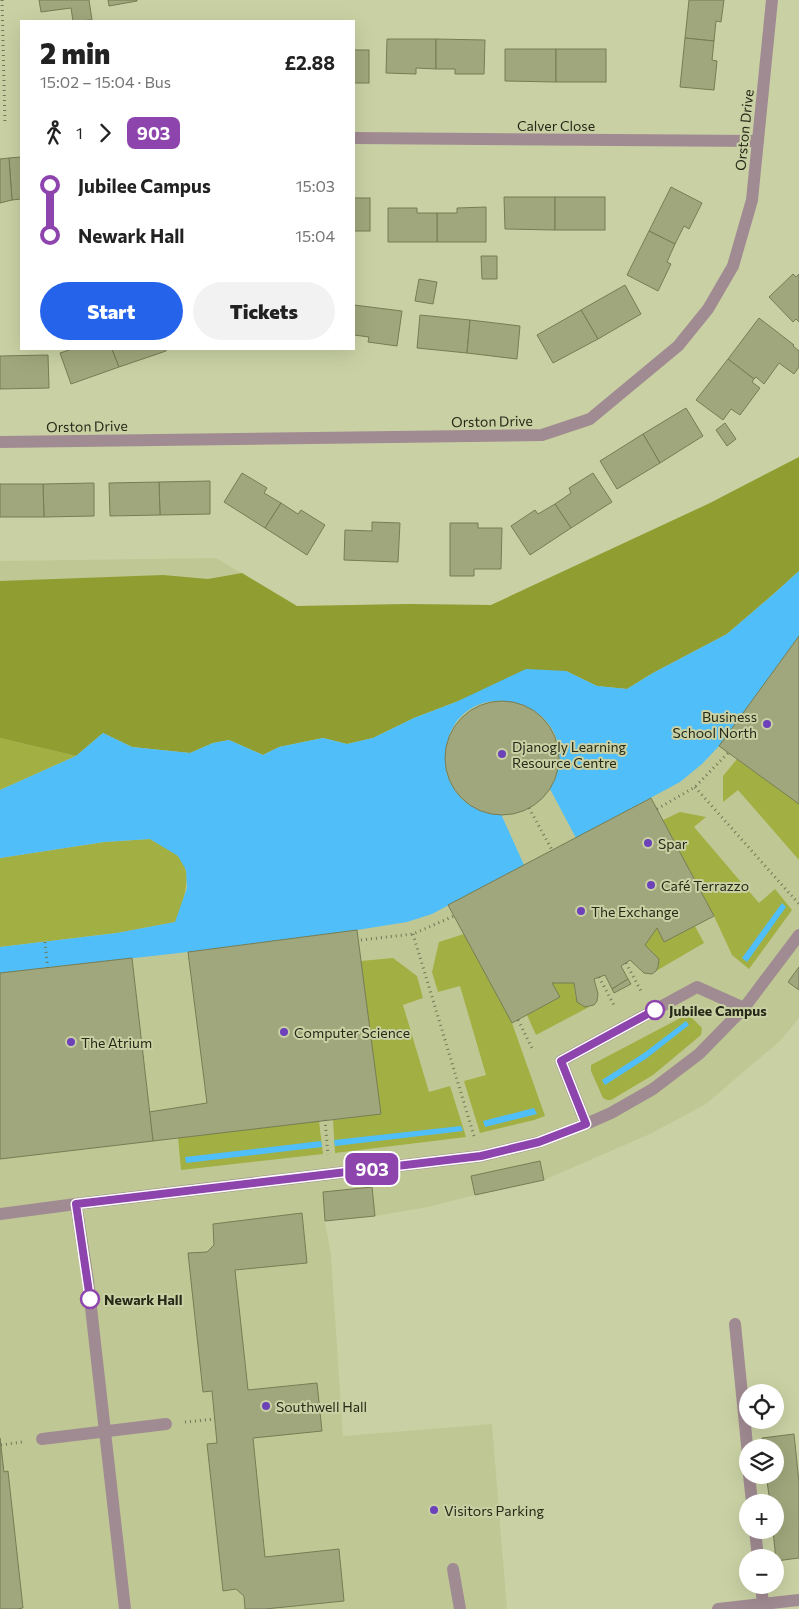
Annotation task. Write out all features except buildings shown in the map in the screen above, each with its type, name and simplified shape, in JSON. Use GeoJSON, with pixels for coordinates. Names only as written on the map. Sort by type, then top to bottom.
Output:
{"type":"FeatureCollection","features":[{"type":"Feature","properties":{"kind":"street","name":"Orston Drive"},"geometry":{"type":"LineString","coordinates":[[0,442],[542,435],[590,419],[678,346],[708,309],[733,266],[752,200],[772,0]]}},
{"type":"Feature","properties":{"kind":"street","name":"Calver Close"},"geometry":{"type":"LineString","coordinates":[[355,138],[758,141]]}},
{"type":"Feature","properties":{"kind":"street"},"geometry":{"type":"LineString","coordinates":[[0,1214],[481,1156],[539,1142],[611,1113],[653,1090],[699,1054],[744,1008],[799,936]]}},
{"type":"Feature","properties":{"kind":"street"},"geometry":{"type":"LineString","coordinates":[[586,1124],[561,1061],[697,987],[744,1008]]}},
{"type":"Feature","properties":{"kind":"street"},"geometry":{"type":"LineString","coordinates":[[76,1204],[88,1281],[125,1609]]}},
{"type":"Feature","properties":{"kind":"street"},"geometry":{"type":"LineString","coordinates":[[735,1324],[746,1439]]}},
{"type":"Feature","properties":{"kind":"street"},"geometry":{"type":"LineString","coordinates":[[42,1439],[166,1424]]}},
{"type":"Feature","properties":{"kind":"street"},"geometry":{"type":"LineString","coordinates":[[453,1569],[460,1609]]}},
{"type":"Feature","properties":{"kind":"street"},"geometry":{"type":"LineString","coordinates":[[762,1594],[763,1604]]}},
{"type":"Feature","properties":{"kind":"street"},"geometry":{"type":"LineString","coordinates":[[718,1609],[799,1600]]}},
{"type":"Feature","properties":{"kind":"path"},"geometry":{"type":"LineString","coordinates":[[2,0],[5,125]]}},
{"type":"Feature","properties":{"kind":"path"},"geometry":{"type":"LineString","coordinates":[[657,809],[696,787],[728,752]]}},
{"type":"Feature","properties":{"kind":"path"},"geometry":{"type":"LineString","coordinates":[[696,787],[799,904]]}},
{"type":"Feature","properties":{"kind":"path"},"geometry":{"type":"LineString","coordinates":[[529,808],[552,850]]}},
{"type":"Feature","properties":{"kind":"path"},"geometry":{"type":"LineString","coordinates":[[360,940],[412,934],[454,916]]}},
{"type":"Feature","properties":{"kind":"path"},"geometry":{"type":"LineString","coordinates":[[412,934],[481,1156]]}},
{"type":"Feature","properties":{"kind":"path"},"geometry":{"type":"LineString","coordinates":[[45,942],[48,970]]}},
{"type":"Feature","properties":{"kind":"path"},"geometry":{"type":"LineString","coordinates":[[626,963],[642,993]]}},
{"type":"Feature","properties":{"kind":"path"},"geometry":{"type":"LineString","coordinates":[[600,977],[615,1007]]}},
{"type":"Feature","properties":{"kind":"path"},"geometry":{"type":"LineString","coordinates":[[518,1020],[533,1050]]}},
{"type":"Feature","properties":{"kind":"path"},"geometry":{"type":"LineString","coordinates":[[325,1120],[329,1158]]}},
{"type":"Feature","properties":{"kind":"path"},"geometry":{"type":"LineString","coordinates":[[166,1424],[215,1419]]}},
{"type":"Feature","properties":{"kind":"shaded area"},"geometry":{"type":"Polygon","coordinates":[[[799,457],[799,1018],[781,1040],[706,1104],[650,1134],[544,1180],[428,1207],[375,1216],[325,1221],[331,1255],[343,1436],[492,1424],[507,1609],[0,1609],[0,561],[216,558],[297,606],[491,605],[710,503],[799,457]]]}},
{"type":"Feature","properties":{"kind":"green space"},"geometry":{"type":"Polygon","coordinates":[[[799,457],[799,571],[727,634],[627,689],[597,686],[566,671],[456,702],[414,718],[373,738],[347,744],[323,738],[279,747],[263,755],[229,740],[213,743],[190,753],[132,747],[103,733],[76,756],[0,738],[0,581],[163,575],[208,579],[242,573],[297,606],[491,605],[710,503],[799,457]]]}},
{"type":"Feature","properties":{"kind":"green space"},"geometry":{"type":"Polygon","coordinates":[[[0,738],[76,756],[0,790],[0,738]]]}},
{"type":"Feature","properties":{"kind":"green space"},"geometry":{"type":"Polygon","coordinates":[[[737,759],[799,804],[799,860],[738,790],[723,802],[723,776],[737,759]]]}},
{"type":"Feature","properties":{"kind":"green space"},"geometry":{"type":"Polygon","coordinates":[[[680,812],[706,817],[694,827],[759,903],[775,889],[792,910],[749,969],[732,955],[714,916],[663,820],[680,812]]]}},
{"type":"Feature","properties":{"kind":"green space"},"geometry":{"type":"Polygon","coordinates":[[[150,839],[177,855],[183,862],[186,870],[186,888],[176,922],[117,933],[0,947],[0,858],[104,842],[150,839]]]}},
{"type":"Feature","properties":{"kind":"green space"},"geometry":{"type":"Polygon","coordinates":[[[695,926],[704,943],[656,971],[658,960],[645,945],[657,928],[664,942],[695,926]]]}},
{"type":"Feature","properties":{"kind":"green space"},"geometry":{"type":"Polygon","coordinates":[[[464,934],[512,1023],[545,1116],[480,1133],[464,1081],[486,1075],[460,986],[438,992],[432,972],[439,942],[464,934]]]}},
{"type":"Feature","properties":{"kind":"green space"},"geometry":{"type":"Polygon","coordinates":[[[393,958],[417,976],[423,998],[403,1005],[429,1092],[450,1086],[466,1137],[335,1153],[333,1120],[381,1114],[361,961],[393,958]]]}},
{"type":"Feature","properties":{"kind":"green space"},"geometry":{"type":"Polygon","coordinates":[[[552,983],[574,983],[578,1002],[589,1007],[536,1035],[527,1015],[560,997],[552,983]]]}},
{"type":"Feature","properties":{"kind":"green space"},"geometry":{"type":"Polygon","coordinates":[[[688,1014],[702,1028],[701,1035],[653,1075],[611,1100],[603,1098],[591,1071],[591,1065],[688,1014]]]}},
{"type":"Feature","properties":{"kind":"green space"},"geometry":{"type":"Polygon","coordinates":[[[319,1121],[323,1154],[181,1170],[178,1138],[319,1121]]]}},
{"type":"Feature","properties":{"kind":"water"},"geometry":{"type":"Polygon","coordinates":[[[799,571],[799,636],[719,746],[702,764],[680,782],[576,838],[550,789],[559,761],[556,737],[544,719],[525,706],[504,701],[482,704],[463,715],[447,742],[445,761],[448,778],[465,802],[478,810],[501,814],[524,865],[432,914],[407,922],[357,930],[188,952],[0,973],[0,947],[117,933],[175,922],[187,888],[186,870],[178,856],[150,839],[104,842],[0,858],[0,790],[76,756],[103,733],[132,747],[190,753],[213,743],[229,740],[263,755],[279,747],[323,738],[347,744],[373,738],[526,669],[566,671],[597,686],[627,689],[727,634],[799,571]]]}},
{"type":"Feature","properties":{"kind":"water"},"geometry":{"type":"Polygon","coordinates":[[[782,903],[786,907],[747,962],[742,958],[782,903]]]}},
{"type":"Feature","properties":{"kind":"water"},"geometry":{"type":"Polygon","coordinates":[[[686,1021],[689,1025],[647,1058],[605,1085],[602,1080],[644,1053],[686,1021]]]}},
{"type":"Feature","properties":{"kind":"water"},"geometry":{"type":"Polygon","coordinates":[[[534,1108],[537,1114],[485,1127],[483,1121],[534,1108]]]}},
{"type":"Feature","properties":{"kind":"water"},"geometry":{"type":"Polygon","coordinates":[[[461,1126],[463,1131],[335,1146],[334,1140],[461,1126]]]}},
{"type":"Feature","properties":{"kind":"water"},"geometry":{"type":"Polygon","coordinates":[[[321,1141],[322,1147],[186,1163],[185,1157],[321,1141]]]}},
{"type":"Feature","properties":{"kind":"bus line","name":"903"},"geometry":{"type":"LineString","coordinates":[[90,1299],[76,1204],[481,1156],[539,1142],[586,1124],[561,1061],[655,1010]]}},
{"type":"Feature","properties":{"kind":"place","name":"Business School North"},"geometry":{"type":"Point","coordinates":[767,724]}},
{"type":"Feature","properties":{"kind":"place","name":"Djanogly Learning Resource Centre"},"geometry":{"type":"Point","coordinates":[502,754]}},
{"type":"Feature","properties":{"kind":"place","name":"Spar"},"geometry":{"type":"Point","coordinates":[648,843]}},
{"type":"Feature","properties":{"kind":"place","name":"Café Terrazzo"},"geometry":{"type":"Point","coordinates":[651,885]}},
{"type":"Feature","properties":{"kind":"place","name":"The Exchange"},"geometry":{"type":"Point","coordinates":[581,911]}},
{"type":"Feature","properties":{"kind":"place","name":"Jubilee Campus"},"geometry":{"type":"Point","coordinates":[655,1010]}},
{"type":"Feature","properties":{"kind":"place","name":"Computer Science"},"geometry":{"type":"Point","coordinates":[284,1032]}},
{"type":"Feature","properties":{"kind":"place","name":"The Atrium"},"geometry":{"type":"Point","coordinates":[71,1042]}},
{"type":"Feature","properties":{"kind":"place","name":"Newark Hall"},"geometry":{"type":"Point","coordinates":[90,1299]}},
{"type":"Feature","properties":{"kind":"place","name":"Southwell Hall"},"geometry":{"type":"Point","coordinates":[266,1406]}},
{"type":"Feature","properties":{"kind":"place","name":"Visitors Parking"},"geometry":{"type":"Point","coordinates":[434,1510]}}]}
